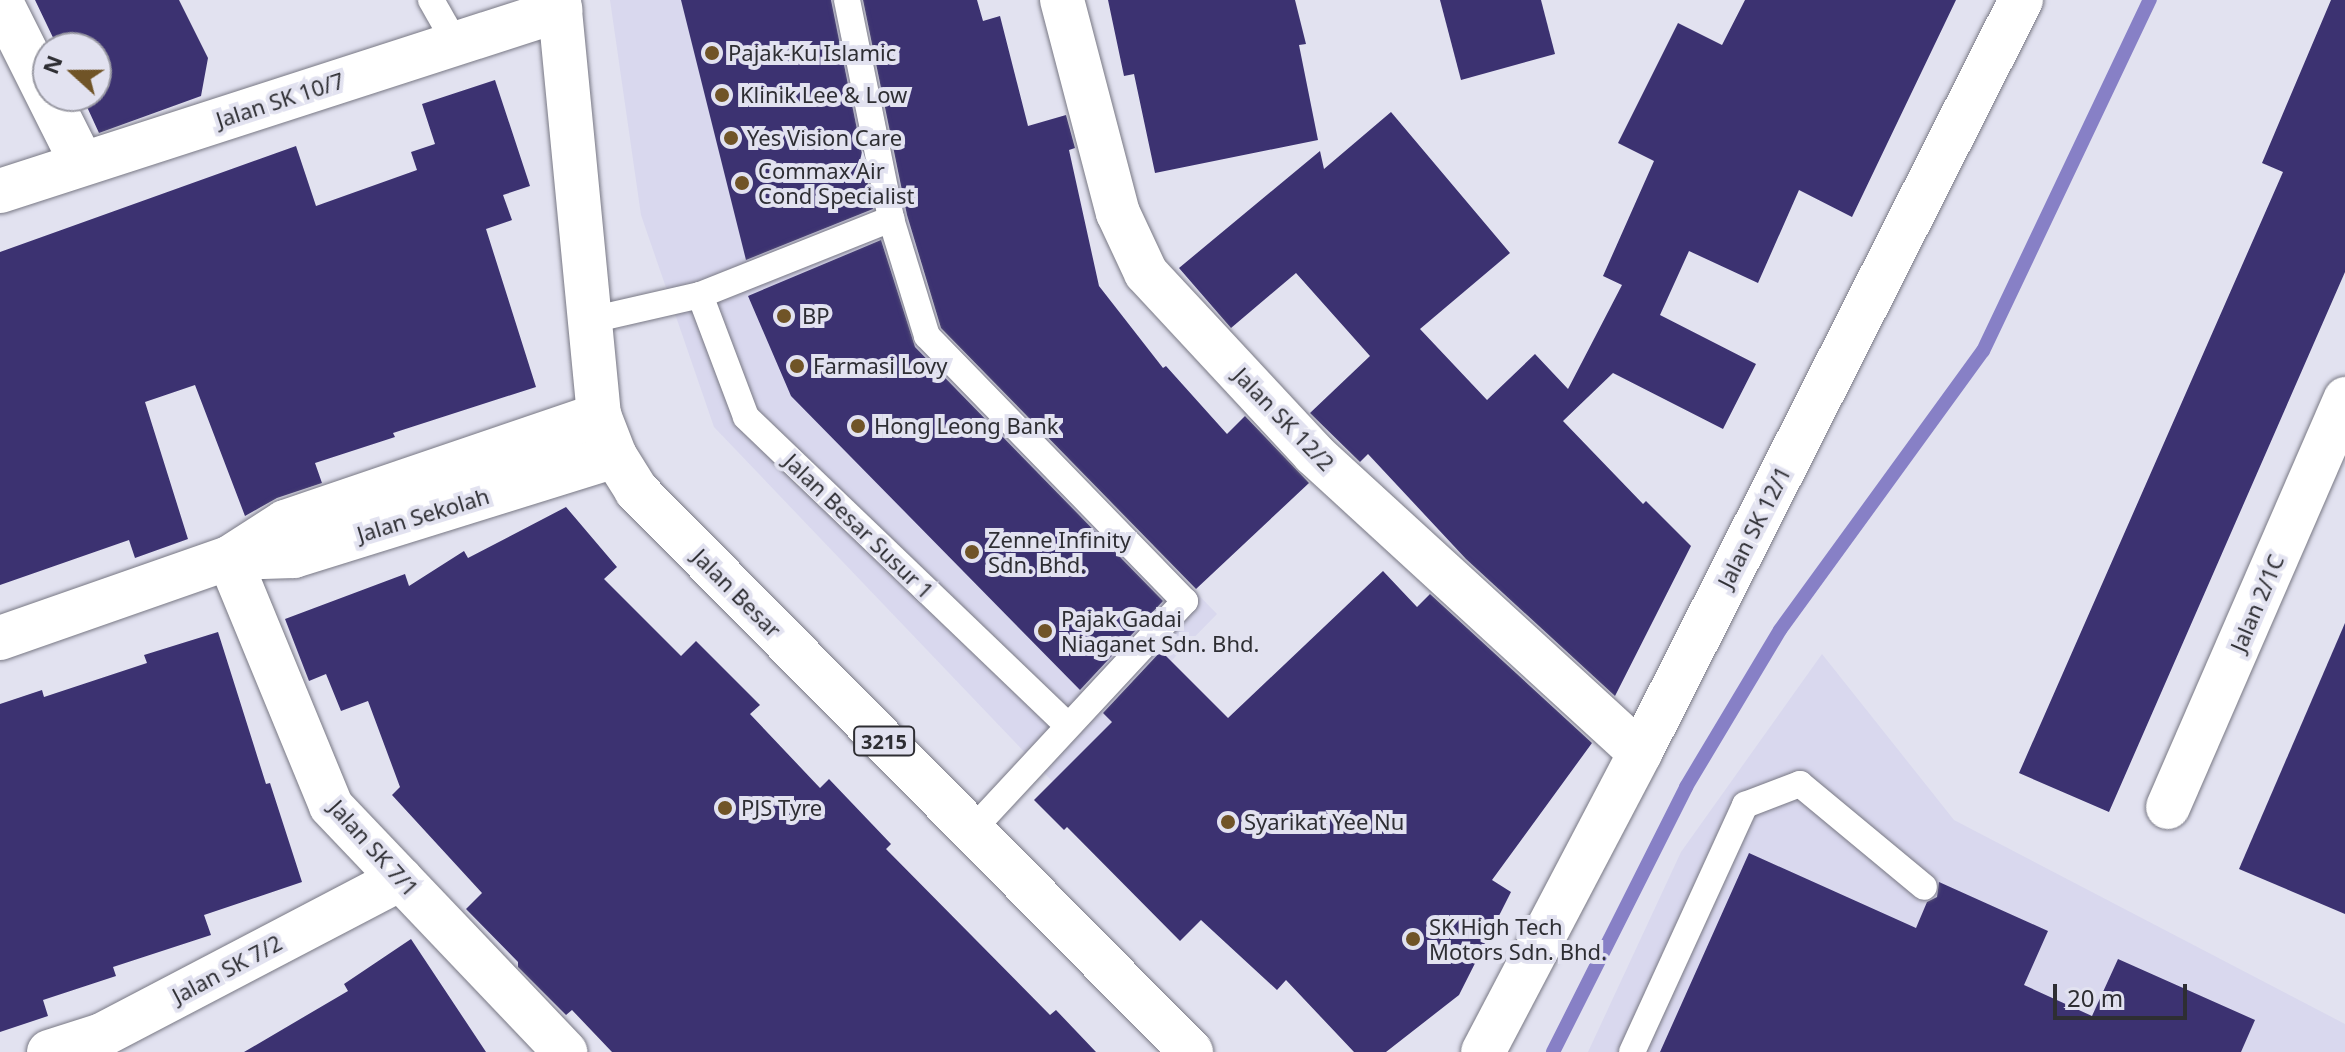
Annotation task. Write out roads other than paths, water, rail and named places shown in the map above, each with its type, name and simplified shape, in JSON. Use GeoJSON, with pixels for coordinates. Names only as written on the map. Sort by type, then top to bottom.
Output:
{"type":"FeatureCollection","features":[{"type":"Feature","properties":{"kind":"street"},"geometry":{"type":"LineString","coordinates":[[0,0],[82,164]]}},
{"type":"Feature","properties":{"kind":"street","name":"Jalan SK 12/2"},"geometry":{"type":"LineString","coordinates":[[1062,0],[1118,213],[1146,273],[1314,454],[1640,753]]}},
{"type":"Feature","properties":{"kind":"street","name":"Jalan SK 12/1"},"geometry":{"type":"LineString","coordinates":[[1483,1052],[1640,753],[2021,0]]}},
{"type":"Feature","properties":{"kind":"street","name":"Jalan SK 10/7"},"geometry":{"type":"LineString","coordinates":[[0,191],[456,44],[560,5]]}},
{"type":"Feature","properties":{"kind":"street","name":"Jalan Besar"},"geometry":{"type":"LineString","coordinates":[[560,5],[599,415],[615,456],[636,490],[1191,1052]]}},
{"type":"Feature","properties":{"kind":"street","name":"Jalan 2/1C"},"geometry":{"type":"LineString","coordinates":[[2168,807],[2345,399]]}},
{"type":"Feature","properties":{"kind":"street","name":"Jalan Sekolah"},"geometry":{"type":"LineString","coordinates":[[0,638],[229,558],[285,522],[599,415]]}},
{"type":"Feature","properties":{"kind":"street","name":"Jalan Sekolah"},"geometry":{"type":"LineString","coordinates":[[229,558],[294,556],[615,456]]}},
{"type":"Feature","properties":{"kind":"street","name":"Jalan SK 7/1"},"geometry":{"type":"LineString","coordinates":[[229,558],[331,806],[565,1052]]}},
{"type":"Feature","properties":{"kind":"street","name":"Jalan SK 7/2"},"geometry":{"type":"LineString","coordinates":[[49,1052],[106,1043],[401,879]]}},
{"type":"Feature","properties":{"kind":"lane"},"geometry":{"type":"LineString","coordinates":[[431,0],[456,44]]}},
{"type":"Feature","properties":{"kind":"lane"},"geometry":{"type":"LineString","coordinates":[[847,0],[891,219],[927,336],[1185,601],[972,830]]}},
{"type":"Feature","properties":{"kind":"lane"},"geometry":{"type":"LineString","coordinates":[[591,320],[700,295],[891,219]]}},
{"type":"Feature","properties":{"kind":"lane","name":"Jalan Besar Susur 1"},"geometry":{"type":"LineString","coordinates":[[700,295],[746,417],[1067,725]]}},
{"type":"Feature","properties":{"kind":"lane"},"geometry":{"type":"LineString","coordinates":[[1632,1052],[1745,805],[1800,784],[1924,887]]}},
{"type":"Feature","properties":{"kind":"waterway"},"geometry":{"type":"LineString","coordinates":[[1553,1052],[1686,787],[1780,630],[1983,351],[2150,0]]}},
{"type":"Feature","properties":{"kind":"place","name":"Pajak-Ku Islamic"},"geometry":{"type":"Point","coordinates":[712,53]}},
{"type":"Feature","properties":{"kind":"place","name":"Klinik Lee & Low"},"geometry":{"type":"Point","coordinates":[722,95]}},
{"type":"Feature","properties":{"kind":"place","name":"Yes Vision Care"},"geometry":{"type":"Point","coordinates":[731,138]}},
{"type":"Feature","properties":{"kind":"place","name":"Commax Air Cond Specialist"},"geometry":{"type":"Point","coordinates":[742,183]}},
{"type":"Feature","properties":{"kind":"place","name":"BP"},"geometry":{"type":"Point","coordinates":[784,316]}},
{"type":"Feature","properties":{"kind":"place","name":"Farmasi Lovy"},"geometry":{"type":"Point","coordinates":[797,366]}},
{"type":"Feature","properties":{"kind":"place","name":"Hong Leong Bank"},"geometry":{"type":"Point","coordinates":[858,426]}},
{"type":"Feature","properties":{"kind":"place","name":"Zenne Infinity Sdn. Bhd."},"geometry":{"type":"Point","coordinates":[972,552]}},
{"type":"Feature","properties":{"kind":"place","name":"Pajak Gadai Niaganet Sdn. Bhd."},"geometry":{"type":"Point","coordinates":[1045,631]}},
{"type":"Feature","properties":{"kind":"place","name":"PJS Tyre"},"geometry":{"type":"Point","coordinates":[725,808]}},
{"type":"Feature","properties":{"kind":"place","name":"Syarikat Yee Nu"},"geometry":{"type":"Point","coordinates":[1228,822]}},
{"type":"Feature","properties":{"kind":"place","name":"SK High Tech Motors Sdn. Bhd."},"geometry":{"type":"Point","coordinates":[1413,939]}}]}
